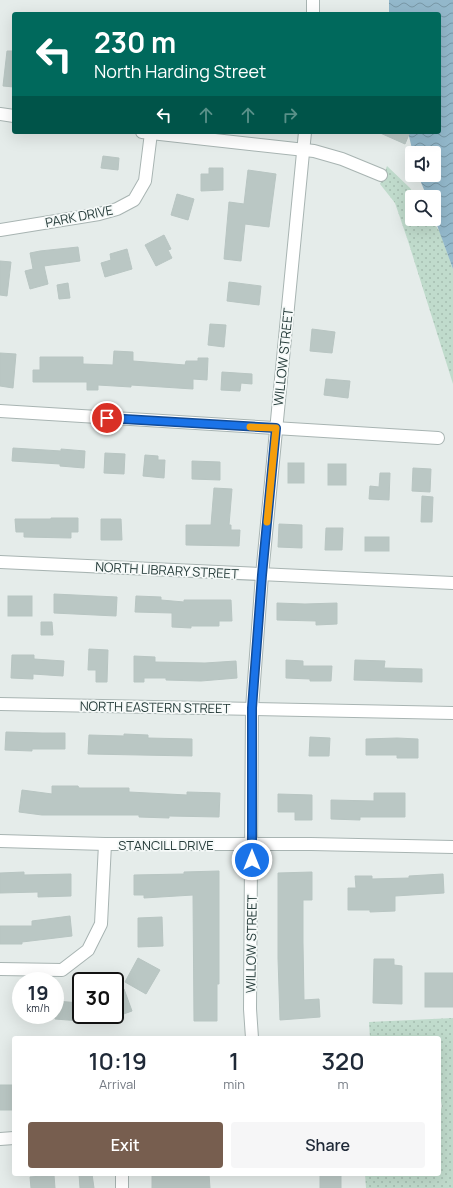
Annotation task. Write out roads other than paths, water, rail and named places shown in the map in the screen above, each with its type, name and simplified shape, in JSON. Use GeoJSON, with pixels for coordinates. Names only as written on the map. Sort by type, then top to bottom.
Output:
{"type":"FeatureCollection","features":[{"type":"Feature","properties":{"kind":"street"},"geometry":{"type":"LineString","coordinates":[[313,12],[314,0]]}},
{"type":"Feature","properties":{"kind":"street"},"geometry":{"type":"LineString","coordinates":[[0,114],[12,116]]}},
{"type":"Feature","properties":{"kind":"street","name":"PARK DRIVE"},"geometry":{"type":"LineString","coordinates":[[0,230],[99,214],[117,209],[134,200],[145,181],[147,134]]}},
{"type":"Feature","properties":{"kind":"street"},"geometry":{"type":"LineString","coordinates":[[156,134],[314,151],[342,159],[381,175]]}},
{"type":"Feature","properties":{"kind":"street","name":"WILLOW STREET"},"geometry":{"type":"LineString","coordinates":[[252,1036],[250,1009],[252,708],[262,575],[305,134]]}},
{"type":"Feature","properties":{"kind":"street"},"geometry":{"type":"LineString","coordinates":[[0,411],[438,438]]}},
{"type":"Feature","properties":{"kind":"street","name":"NORTH LIBRARY STREET"},"geometry":{"type":"LineString","coordinates":[[0,562],[453,583]]}},
{"type":"Feature","properties":{"kind":"street","name":"NORTH EASTERN STREET"},"geometry":{"type":"LineString","coordinates":[[0,704],[453,713]]}},
{"type":"Feature","properties":{"kind":"street","name":"STANCILL DRIVE"},"geometry":{"type":"LineString","coordinates":[[0,841],[105,844],[311,844],[453,847]]}},
{"type":"Feature","properties":{"kind":"street"},"geometry":{"type":"LineString","coordinates":[[0,969],[62,970],[88,950],[101,924],[105,844]]}},
{"type":"Feature","properties":{"kind":"street"},"geometry":{"type":"LineString","coordinates":[[0,1139],[12,1138]]}},
{"type":"Feature","properties":{"kind":"street"},"geometry":{"type":"LineString","coordinates":[[122,1176],[122,1188]]}},
{"type":"Feature","properties":{"kind":"water"},"geometry":{"type":"Polygon","coordinates":[[[389,0],[453,0],[453,269],[437,226],[441,226],[441,190],[424,190],[421,182],[441,182],[441,146],[411,146],[408,134],[441,134],[441,12],[389,12],[389,0]]]}}]}
